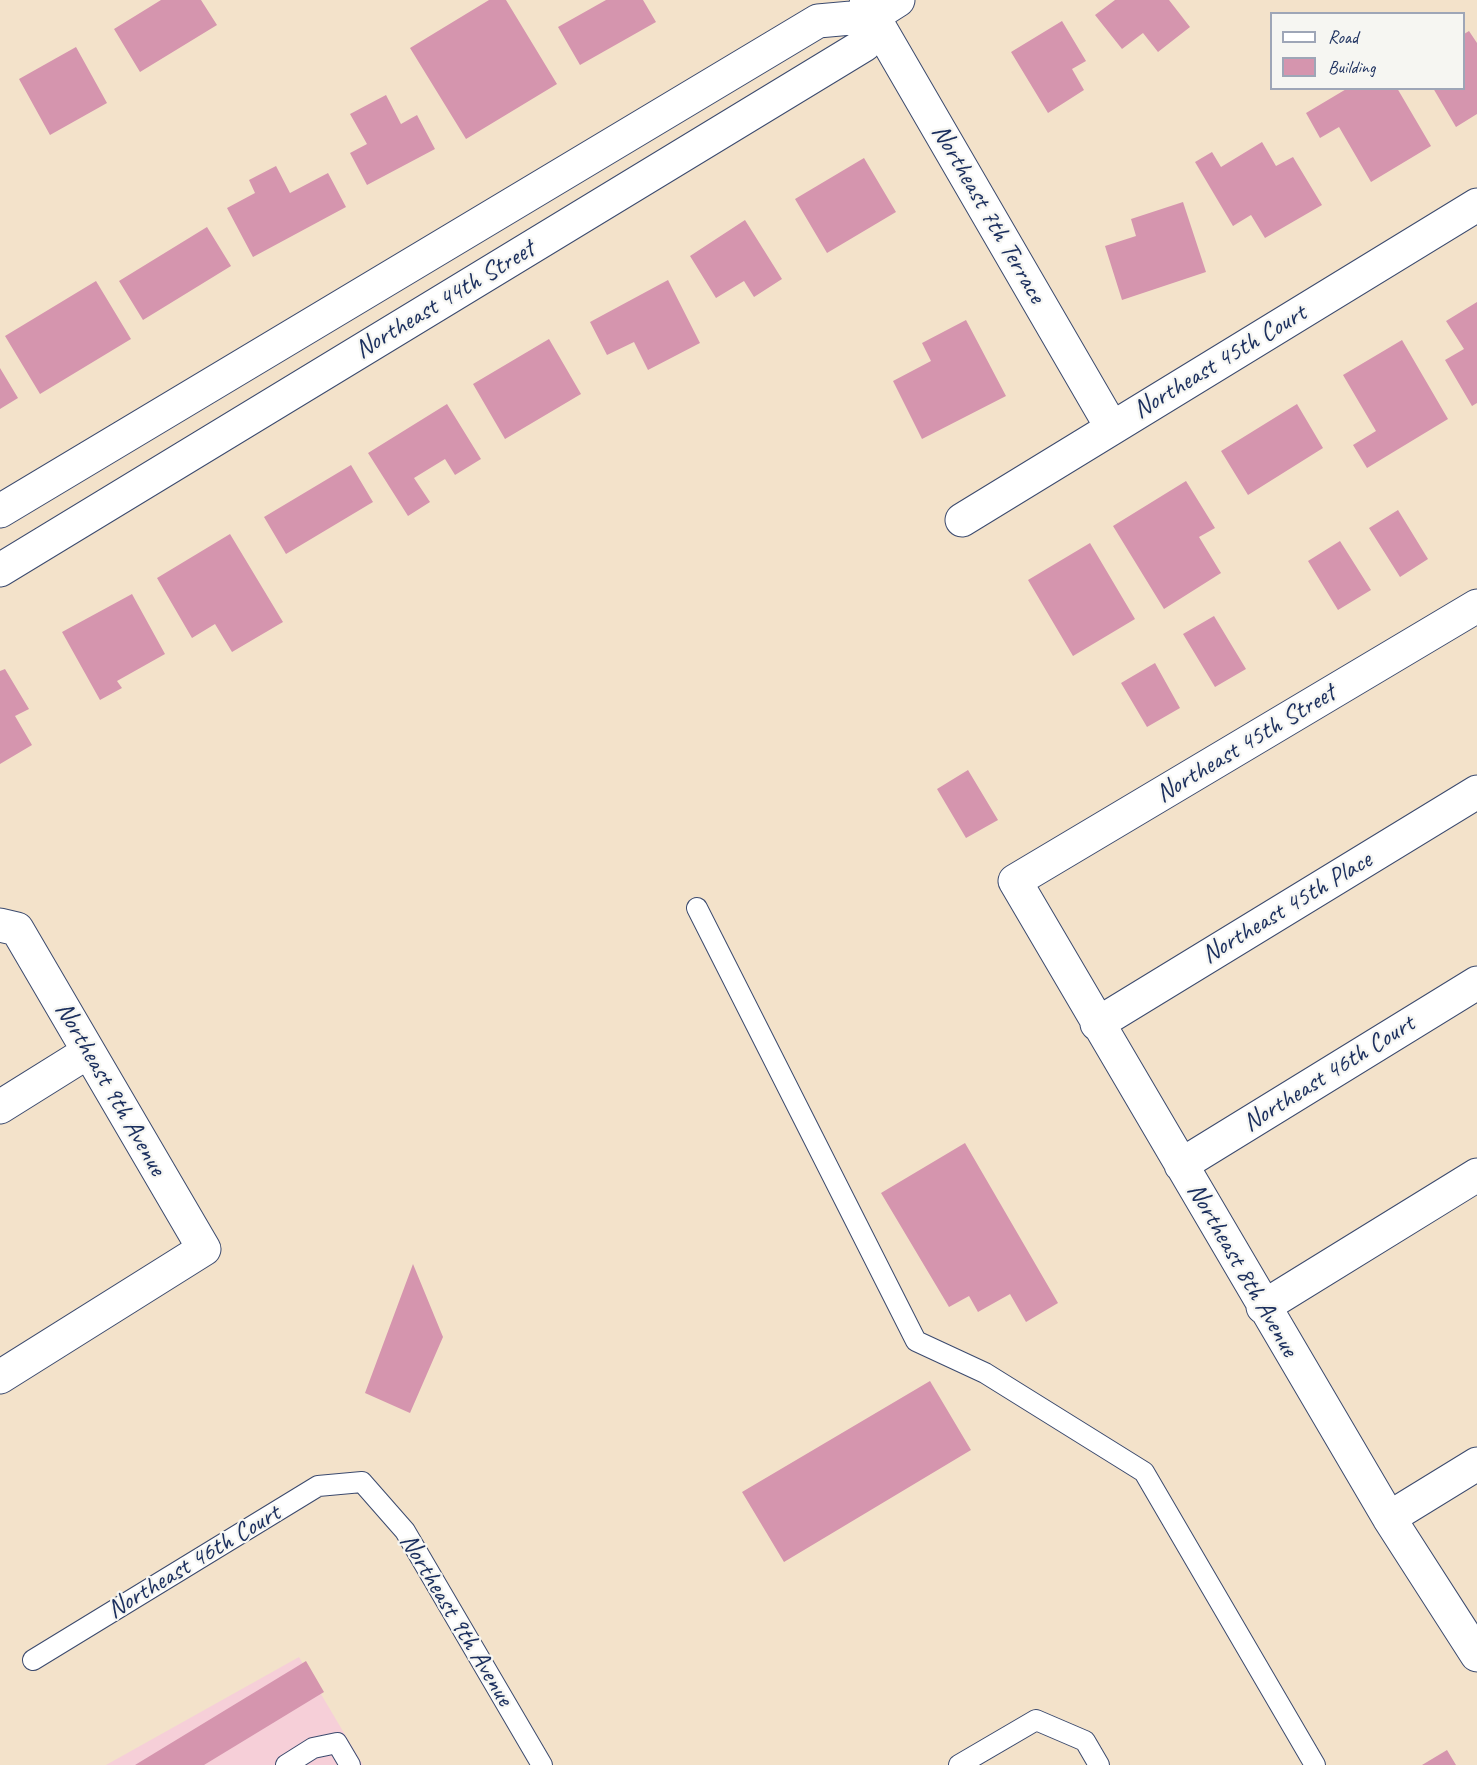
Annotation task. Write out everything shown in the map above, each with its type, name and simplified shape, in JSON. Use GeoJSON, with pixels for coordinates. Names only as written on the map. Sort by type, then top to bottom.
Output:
{"type":"FeatureCollection","features":[{"type":"Feature","properties":{"kind":"street","name":"Northeast 7th Terrace"},"geometry":{"type":"LineString","coordinates":[[878,5],[1112,428]]}},
{"type":"Feature","properties":{"kind":"street","name":"Northeast 44th Street"},"geometry":{"type":"LineString","coordinates":[[0,511],[818,21],[878,5]]}},
{"type":"Feature","properties":{"kind":"street","name":"Northeast 44th Street"},"geometry":{"type":"LineString","coordinates":[[0,570],[864,45],[878,5]]}},
{"type":"Feature","properties":{"kind":"street","name":"Northeast 45th Court"},"geometry":{"type":"LineString","coordinates":[[963,520],[1477,205]]}},
{"type":"Feature","properties":{"kind":"street","name":"Northeast 45th Street"},"geometry":{"type":"LineString","coordinates":[[1015,881],[1477,606]]}},
{"type":"Feature","properties":{"kind":"street","name":"Northeast 45th Place"},"geometry":{"type":"LineString","coordinates":[[1097,1024],[1477,792]]}},
{"type":"Feature","properties":{"kind":"street","name":"Northeast 8th Avenue"},"geometry":{"type":"LineString","coordinates":[[1015,881],[1263,1307],[1389,1518],[1477,1654]]}},
{"type":"Feature","properties":{"kind":"street","name":"Northeast 9th Avenue"},"geometry":{"type":"LineString","coordinates":[[0,1377],[204,1249],[88,1052],[8,927]]}},
{"type":"Feature","properties":{"kind":"street","name":"Northeast 46th Court"},"geometry":{"type":"LineString","coordinates":[[1181,1165],[1477,983]]}},
{"type":"Feature","properties":{"kind":"street"},"geometry":{"type":"LineString","coordinates":[[0,1107],[88,1052]]}},
{"type":"Feature","properties":{"kind":"street"},"geometry":{"type":"LineString","coordinates":[[1263,1307],[1477,1175]]}},
{"type":"Feature","properties":{"kind":"street"},"geometry":{"type":"LineString","coordinates":[[1389,1518],[1477,1464]]}},
{"type":"Feature","properties":{"kind":"lane"},"geometry":{"type":"LineString","coordinates":[[697,908],[916,1341],[985,1373],[1144,1472],[1315,1765]]}},
{"type":"Feature","properties":{"kind":"lane","name":"Northeast 46th Court"},"geometry":{"type":"LineString","coordinates":[[33,1660],[318,1486],[362,1482]]}},
{"type":"Feature","properties":{"kind":"lane","name":"Northeast 9th Avenue"},"geometry":{"type":"LineString","coordinates":[[362,1482],[405,1531],[542,1765]]}},
{"type":"Feature","properties":{"kind":"lane"},"geometry":{"type":"LineString","coordinates":[[959,1765],[1036,1720],[1085,1742],[1099,1765]]}},
{"type":"Feature","properties":{"kind":"lane"},"geometry":{"type":"LineString","coordinates":[[286,1765],[313,1748],[337,1743],[350,1765]]}},
{"type":"Feature","properties":{"kind":"shaded area"},"geometry":{"type":"Polygon","coordinates":[[[299,1657],[363,1765],[106,1765],[299,1657]]]}},
{"type":"Feature","properties":{"kind":"building"},"geometry":{"type":"Polygon","coordinates":[[[161,0],[201,0],[217,25],[140,72],[114,29],[161,0]]]}},
{"type":"Feature","properties":{"kind":"building"},"geometry":{"type":"Polygon","coordinates":[[[489,0],[506,0],[557,84],[466,139],[410,48],[489,0]]]}},
{"type":"Feature","properties":{"kind":"building"},"geometry":{"type":"Polygon","coordinates":[[[606,0],[643,0],[656,22],[580,65],[558,27],[606,0]]]}},
{"type":"Feature","properties":{"kind":"building"},"geometry":{"type":"Polygon","coordinates":[[[1115,0],[1169,0],[1190,27],[1158,52],[1143,33],[1122,49],[1095,15],[1115,0]]]}},
{"type":"Feature","properties":{"kind":"building"},"geometry":{"type":"Polygon","coordinates":[[[1062,21],[1086,61],[1072,69],[1084,90],[1048,113],[1011,52],[1062,21]]]}},
{"type":"Feature","properties":{"kind":"building"},"geometry":{"type":"Polygon","coordinates":[[[1469,31],[1477,43],[1477,114],[1456,127],[1434,90],[1465,90],[1465,33],[1469,31]]]}},
{"type":"Feature","properties":{"kind":"building"},"geometry":{"type":"Polygon","coordinates":[[[76,47],[107,103],[50,135],[19,79],[76,47]]]}},
{"type":"Feature","properties":{"kind":"building"},"geometry":{"type":"Polygon","coordinates":[[[1345,90],[1398,90],[1431,146],[1371,182],[1339,127],[1320,138],[1306,113],[1345,90]]]}},
{"type":"Feature","properties":{"kind":"building"},"geometry":{"type":"Polygon","coordinates":[[[386,95],[401,124],[417,115],[435,149],[367,185],[350,153],[367,144],[350,114],[386,95]]]}},
{"type":"Feature","properties":{"kind":"building"},"geometry":{"type":"Polygon","coordinates":[[[1262,142],[1276,166],[1293,157],[1322,205],[1265,238],[1251,215],[1233,226],[1195,162],[1212,152],[1221,167],[1262,142]]]}},
{"type":"Feature","properties":{"kind":"building"},"geometry":{"type":"Polygon","coordinates":[[[864,158],[896,212],[827,253],[795,199],[864,158]]]}},
{"type":"Feature","properties":{"kind":"building"},"geometry":{"type":"Polygon","coordinates":[[[276,166],[290,193],[328,173],[346,207],[253,257],[227,208],[255,193],[249,180],[276,166]]]}},
{"type":"Feature","properties":{"kind":"building"},"geometry":{"type":"Polygon","coordinates":[[[1183,202],[1206,272],[1122,300],[1105,246],[1136,236],[1131,219],[1183,202]]]}},
{"type":"Feature","properties":{"kind":"building"},"geometry":{"type":"Polygon","coordinates":[[[745,220],[782,279],[754,297],[744,281],[716,298],[690,256],[745,220]]]}},
{"type":"Feature","properties":{"kind":"building"},"geometry":{"type":"Polygon","coordinates":[[[207,227],[231,266],[143,320],[119,281],[207,227]]]}},
{"type":"Feature","properties":{"kind":"building"},"geometry":{"type":"Polygon","coordinates":[[[668,280],[700,343],[648,370],[634,342],[607,355],[590,322],[668,280]]]}},
{"type":"Feature","properties":{"kind":"building"},"geometry":{"type":"Polygon","coordinates":[[[96,281],[131,339],[40,394],[5,336],[96,281]]]}},
{"type":"Feature","properties":{"kind":"building"},"geometry":{"type":"Polygon","coordinates":[[[1477,302],[1477,403],[1472,406],[1445,360],[1464,349],[1446,321],[1477,302]]]}},
{"type":"Feature","properties":{"kind":"building"},"geometry":{"type":"Polygon","coordinates":[[[966,320],[1006,396],[922,439],[893,381],[931,361],[922,343],[966,320]]]}},
{"type":"Feature","properties":{"kind":"building"},"geometry":{"type":"Polygon","coordinates":[[[549,339],[581,394],[505,439],[473,384],[549,339]]]}},
{"type":"Feature","properties":{"kind":"building"},"geometry":{"type":"Polygon","coordinates":[[[1402,340],[1448,419],[1367,468],[1353,445],[1376,431],[1343,375],[1402,340]]]}},
{"type":"Feature","properties":{"kind":"building"},"geometry":{"type":"Polygon","coordinates":[[[0,368],[18,398],[0,409],[0,368]]]}},
{"type":"Feature","properties":{"kind":"building"},"geometry":{"type":"Polygon","coordinates":[[[447,404],[481,459],[455,475],[445,459],[414,478],[430,502],[408,516],[368,453],[447,404]]]}},
{"type":"Feature","properties":{"kind":"building"},"geometry":{"type":"Polygon","coordinates":[[[1297,404],[1323,448],[1248,495],[1221,451],[1297,404]]]}},
{"type":"Feature","properties":{"kind":"building"},"geometry":{"type":"Polygon","coordinates":[[[351,465],[373,502],[286,554],[264,517],[351,465]]]}},
{"type":"Feature","properties":{"kind":"building"},"geometry":{"type":"Polygon","coordinates":[[[1186,481],[1215,528],[1199,537],[1221,573],[1164,609],[1113,526],[1186,481]]]}},
{"type":"Feature","properties":{"kind":"building"},"geometry":{"type":"Polygon","coordinates":[[[1398,510],[1428,559],[1400,577],[1369,528],[1398,510]]]}},
{"type":"Feature","properties":{"kind":"building"},"geometry":{"type":"Polygon","coordinates":[[[230,534],[283,622],[232,652],[215,624],[192,638],[157,578],[230,534]]]}},
{"type":"Feature","properties":{"kind":"building"},"geometry":{"type":"Polygon","coordinates":[[[1340,541],[1371,590],[1338,610],[1308,561],[1340,541]]]}},
{"type":"Feature","properties":{"kind":"building"},"geometry":{"type":"Polygon","coordinates":[[[1090,543],[1135,619],[1073,656],[1028,580],[1090,543]]]}},
{"type":"Feature","properties":{"kind":"building"},"geometry":{"type":"Polygon","coordinates":[[[132,594],[165,654],[117,681],[122,688],[100,700],[62,632],[132,594]]]}},
{"type":"Feature","properties":{"kind":"building"},"geometry":{"type":"Polygon","coordinates":[[[1214,616],[1246,669],[1215,687],[1183,634],[1214,616]]]}},
{"type":"Feature","properties":{"kind":"building"},"geometry":{"type":"Polygon","coordinates":[[[1155,663],[1180,708],[1147,727],[1121,683],[1155,663]]]}},
{"type":"Feature","properties":{"kind":"building"},"geometry":{"type":"Polygon","coordinates":[[[5,669],[29,709],[15,716],[32,745],[0,764],[0,671],[5,669]]]}},
{"type":"Feature","properties":{"kind":"building"},"geometry":{"type":"Polygon","coordinates":[[[968,770],[998,820],[966,838],[937,789],[968,770]]]}},
{"type":"Feature","properties":{"kind":"building"},"geometry":{"type":"Polygon","coordinates":[[[965,1143],[1058,1303],[1026,1322],[1010,1294],[978,1312],[969,1296],[949,1307],[881,1193],[965,1143]]]}},
{"type":"Feature","properties":{"kind":"building"},"geometry":{"type":"Polygon","coordinates":[[[413,1264],[443,1337],[410,1413],[365,1393],[413,1264]]]}},
{"type":"Feature","properties":{"kind":"building"},"geometry":{"type":"Polygon","coordinates":[[[930,1381],[971,1450],[784,1562],[742,1492],[930,1381]]]}},
{"type":"Feature","properties":{"kind":"building"},"geometry":{"type":"Polygon","coordinates":[[[306,1661],[324,1692],[204,1765],[135,1765],[306,1661]]]}},
{"type":"Feature","properties":{"kind":"building"},"geometry":{"type":"Polygon","coordinates":[[[1447,1750],[1456,1765],[1422,1765],[1447,1750]]]}}]}
